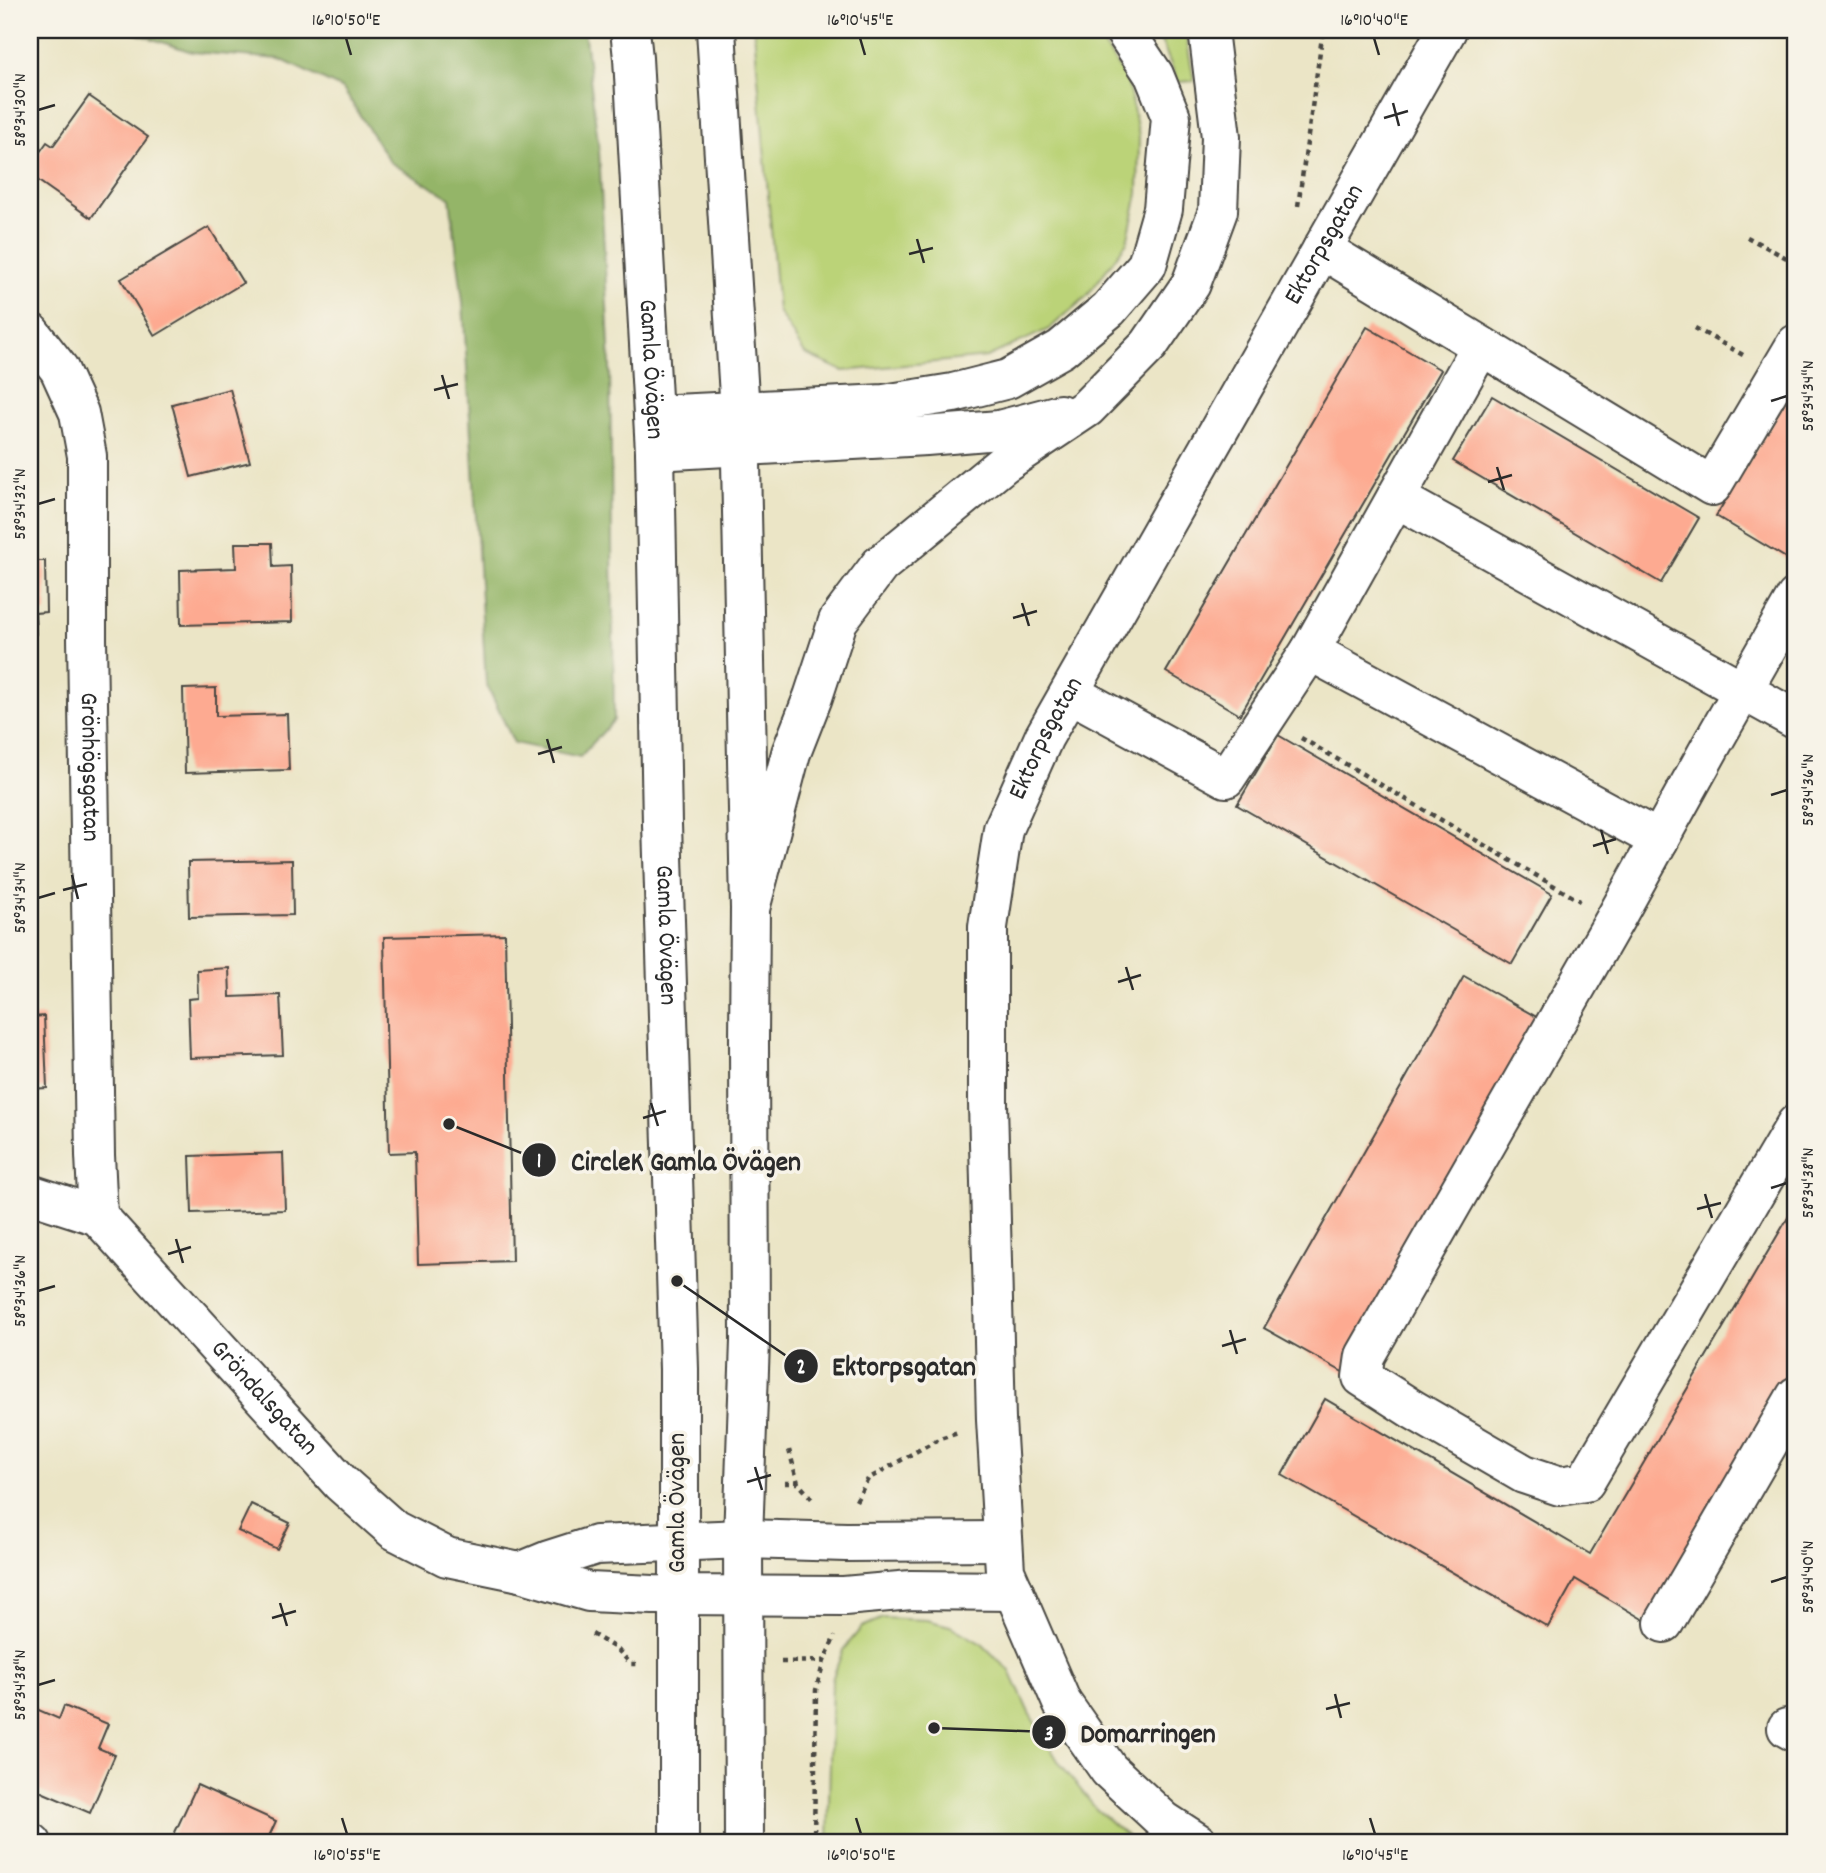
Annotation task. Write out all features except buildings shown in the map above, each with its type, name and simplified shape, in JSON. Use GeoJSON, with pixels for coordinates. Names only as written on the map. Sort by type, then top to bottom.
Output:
{"type":"FeatureCollection","features":[{"type":"Feature","properties":{"kind":"main road","name":"Gamla Övägen"},"geometry":{"type":"LineString","coordinates":[[630,30],[654,433],[662,838],[679,1369],[679,1843]]}},
{"type":"Feature","properties":{"kind":"main road"},"geometry":{"type":"LineString","coordinates":[[716,30],[741,429],[750,909],[750,1341],[743,1539],[744,1843]]}},
{"type":"Feature","properties":{"kind":"main road"},"geometry":{"type":"LineString","coordinates":[[741,429],[953,393],[1008,379],[1060,349],[1109,309],[1147,265],[1163,209],[1171,117],[1154,75],[1124,30]]}},
{"type":"Feature","properties":{"kind":"main road"},"geometry":{"type":"LineString","coordinates":[[750,909],[791,752],[813,697],[838,621],[880,565],[1003,464],[1087,408],[1149,345],[1191,284],[1217,211],[1221,137],[1208,30]]}},
{"type":"Feature","properties":{"kind":"main road","name":"Ektorpsgatan"},"geometry":{"type":"LineString","coordinates":[[1198,1843],[1164,1821],[1109,1770],[1062,1703],[1005,1571],[996,1420],[988,1104],[988,927],[1003,829],[1044,737],[1447,30]]}},
{"type":"Feature","properties":{"kind":"main road"},"geometry":{"type":"LineString","coordinates":[[1322,249],[1712,486],[1787,359]]}},
{"type":"Feature","properties":{"kind":"main road","name":"Grönhögsgatan"},"geometry":{"type":"LineString","coordinates":[[30,332],[59,369],[79,413],[87,456],[87,638],[98,1216]]}},
{"type":"Feature","properties":{"kind":"main road"},"geometry":{"type":"LineString","coordinates":[[1070,692],[1226,778],[1310,650],[1481,346]]}},
{"type":"Feature","properties":{"kind":"main road"},"geometry":{"type":"LineString","coordinates":[[654,433],[741,429],[926,436],[999,430],[1087,408]]}},
{"type":"Feature","properties":{"kind":"main road"},"geometry":{"type":"LineString","coordinates":[[1396,498],[1796,720]]}},
{"type":"Feature","properties":{"kind":"main road"},"geometry":{"type":"LineString","coordinates":[[1796,597],[1365,1356],[1362,1377],[1524,1474],[1560,1486],[1585,1482],[1796,1124]]}},
{"type":"Feature","properties":{"kind":"main road"},"geometry":{"type":"LineString","coordinates":[[1310,650],[1659,840]]}},
{"type":"Feature","properties":{"kind":"main road","name":"Gröndalsgatan"},"geometry":{"type":"LineString","coordinates":[[30,1194],[98,1216],[341,1483],[394,1530],[447,1557],[520,1572],[589,1592],[743,1595]]}},
{"type":"Feature","properties":{"kind":"main road"},"geometry":{"type":"LineString","coordinates":[[1664,1623],[1796,1396]]}},
{"type":"Feature","properties":{"kind":"main road"},"geometry":{"type":"LineString","coordinates":[[520,1572],[596,1545],[743,1539],[846,1542],[1003,1541]]}},
{"type":"Feature","properties":{"kind":"main road"},"geometry":{"type":"LineString","coordinates":[[743,1595],[844,1596],[911,1590],[1014,1591]]}},
{"type":"Feature","properties":{"kind":"path"},"geometry":{"type":"LineString","coordinates":[[1322,249],[1297,218],[1323,30]]}},
{"type":"Feature","properties":{"kind":"path"},"geometry":{"type":"LineString","coordinates":[[1747,237],[1796,264]]}},
{"type":"Feature","properties":{"kind":"path"},"geometry":{"type":"LineString","coordinates":[[1695,328],[1787,359]]}},
{"type":"Feature","properties":{"kind":"path"},"geometry":{"type":"LineString","coordinates":[[1265,717],[1614,921]]}},
{"type":"Feature","properties":{"kind":"path"},"geometry":{"type":"LineString","coordinates":[[846,1542],[851,1512],[868,1479],[940,1438],[996,1420]]}},
{"type":"Feature","properties":{"kind":"path"},"geometry":{"type":"LineString","coordinates":[[814,1843],[816,1690],[824,1661],[839,1629]]}},
{"type":"Feature","properties":{"kind":"path"},"geometry":{"type":"LineString","coordinates":[[600,1638],[617,1649],[631,1664]]}},
{"type":"Feature","properties":{"kind":"green space"},"geometry":{"type":"Polygon","coordinates":[[[126,30],[584,30],[599,150],[610,365],[614,720],[580,757],[514,743],[486,683],[463,302],[450,198],[390,162],[343,89],[280,59],[192,52],[126,30]]]}},
{"type":"Feature","properties":{"kind":"green space"},"geometry":{"type":"Polygon","coordinates":[[[754,30],[1094,30],[1127,80],[1139,136],[1138,194],[1127,242],[1087,296],[1049,329],[987,357],[843,371],[805,354],[778,311],[754,30]]]}},
{"type":"Feature","properties":{"kind":"green space"},"geometry":{"type":"Polygon","coordinates":[[[1154,30],[1185,30],[1194,81],[1178,82],[1154,30]]]}},
{"type":"Feature","properties":{"kind":"green space"},"geometry":{"type":"Polygon","coordinates":[[[883,1618],[927,1620],[950,1626],[982,1644],[1010,1671],[1029,1713],[1060,1764],[1096,1809],[1135,1843],[828,1843],[832,1680],[843,1650],[862,1627],[883,1618]]]}},
{"type":"Feature","properties":{"kind":"place","name":"CircleK Gamla Övägen"},"geometry":{"type":"Point","coordinates":[449,1124]}},
{"type":"Feature","properties":{"kind":"place","name":"Ektorpsgatan"},"geometry":{"type":"Point","coordinates":[677,1281]}},
{"type":"Feature","properties":{"kind":"place","name":"Domarringen"},"geometry":{"type":"Point","coordinates":[934,1728]}}]}
